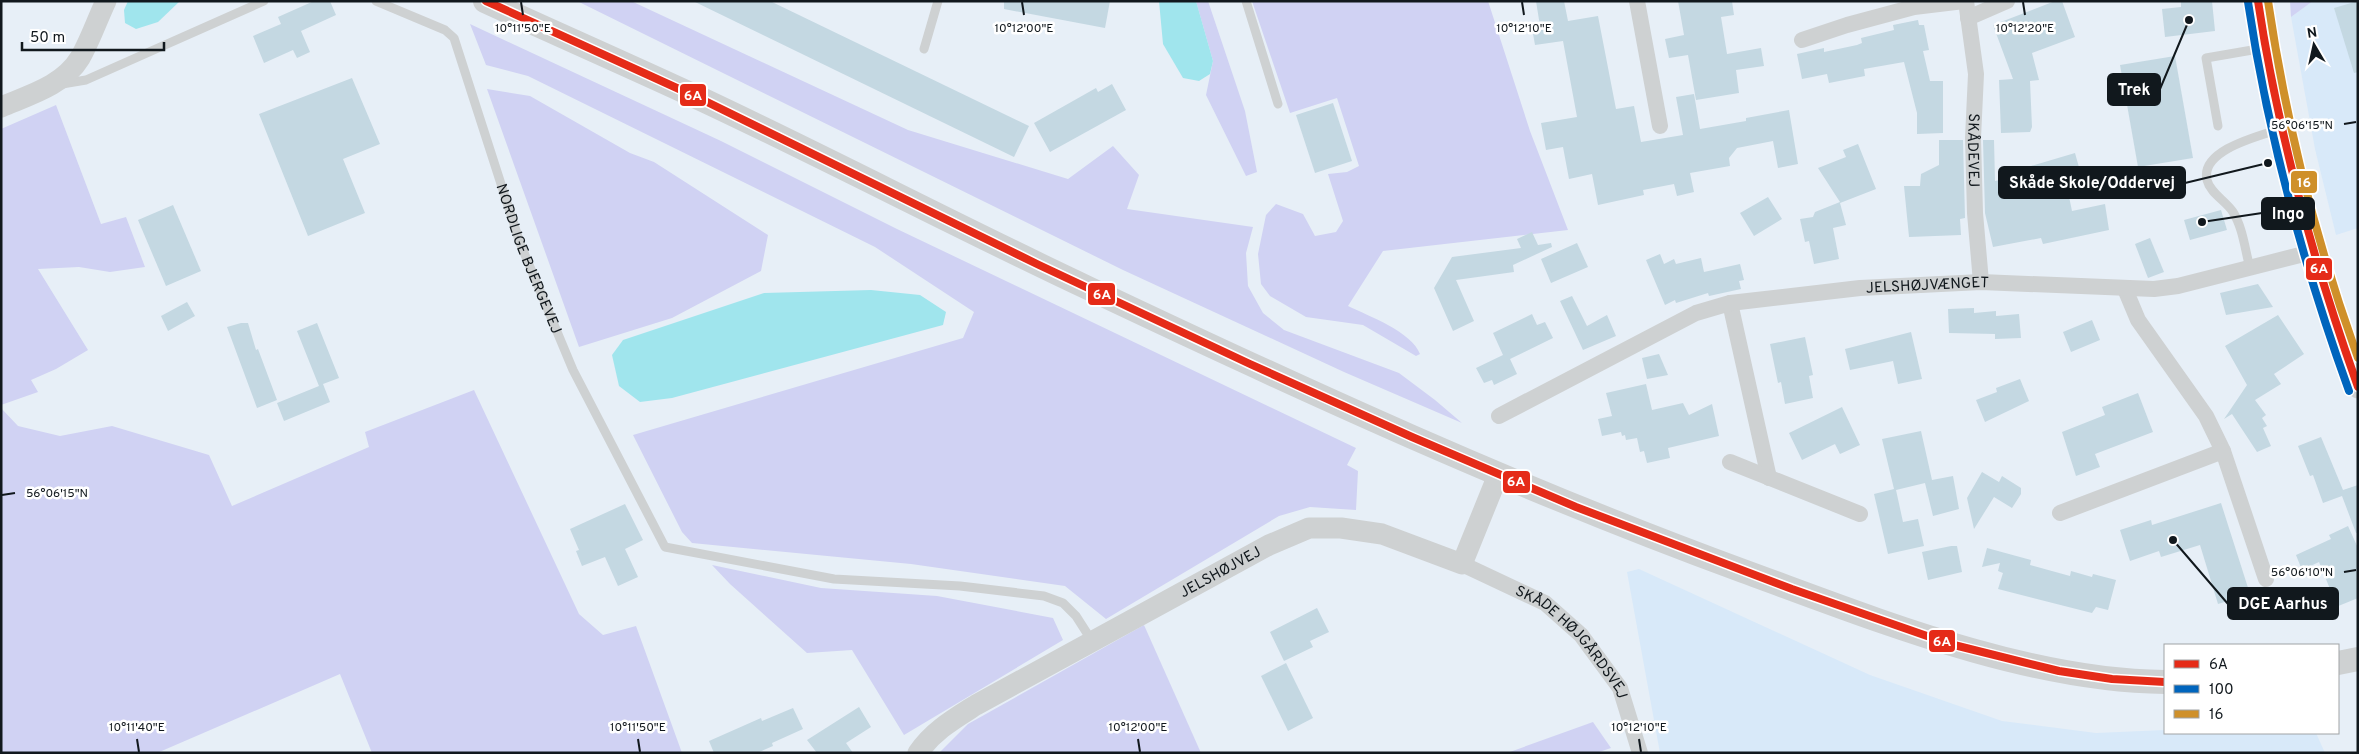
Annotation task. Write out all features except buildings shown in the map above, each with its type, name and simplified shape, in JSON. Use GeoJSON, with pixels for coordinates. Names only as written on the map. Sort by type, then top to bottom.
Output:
{"type":"FeatureCollection","features":[{"type":"Feature","properties":{"kind":"main road"},"geometry":{"type":"LineString","coordinates":[[485,1],[702,100],[1192,337],[1498,475],[1632,531],[1926,635],[2000,657],[2054,670],[2102,677],[2164,682]]}},
{"type":"Feature","properties":{"kind":"main road"},"geometry":{"type":"LineString","coordinates":[[2339,663],[2358,659]]}},
{"type":"Feature","properties":{"kind":"street"},"geometry":{"type":"LineString","coordinates":[[1,108],[50,86],[65,75],[79,59],[106,1]]}},
{"type":"Feature","properties":{"kind":"street"},"geometry":{"type":"LineString","coordinates":[[1637,1],[1660,126]]}},
{"type":"Feature","properties":{"kind":"street","name":"SKÅDEVEJ"},"geometry":{"type":"LineString","coordinates":[[1802,40],[1847,25],[1914,7],[1965,1],[1976,74],[1974,138],[1975,213],[1982,282]]}},
{"type":"Feature","properties":{"kind":"street"},"geometry":{"type":"LineString","coordinates":[[1968,18],[2007,1]]}},
{"type":"Feature","properties":{"kind":"street"},"geometry":{"type":"LineString","coordinates":[[2258,1],[2264,48],[2280,129],[2312,252],[2358,388]]}},
{"type":"Feature","properties":{"kind":"street","name":"JELSHØJVÆNGET"},"geometry":{"type":"LineString","coordinates":[[1499,416],[1696,313],[1730,303],[1860,288],[1982,282],[2125,289],[2178,286],[2312,252]]}},
{"type":"Feature","properties":{"kind":"street"},"geometry":{"type":"LineString","coordinates":[[2125,289],[2138,320],[2206,416],[2222,451],[2266,579]]}},
{"type":"Feature","properties":{"kind":"street"},"geometry":{"type":"LineString","coordinates":[[1730,303],[1769,478]]}},
{"type":"Feature","properties":{"kind":"street"},"geometry":{"type":"LineString","coordinates":[[2060,513],[2222,451]]}},
{"type":"Feature","properties":{"kind":"street"},"geometry":{"type":"LineString","coordinates":[[1730,462],[1860,514]]}},
{"type":"Feature","properties":{"kind":"street"},"geometry":{"type":"LineString","coordinates":[[1462,564],[1498,475]]}},
{"type":"Feature","properties":{"kind":"street","name":"JELSHØJVEJ"},"geometry":{"type":"LineString","coordinates":[[918,753],[927,739],[976,705],[1269,545],[1310,528],[1341,528],[1382,534],[1462,564]]}},
{"type":"Feature","properties":{"kind":"street","name":"SKÅDE HØJGÅRDSVEJ"},"geometry":{"type":"LineString","coordinates":[[1462,564],[1545,603],[1581,634],[1620,688],[1640,753]]}},
{"type":"Feature","properties":{"kind":"lane"},"geometry":{"type":"LineString","coordinates":[[50,86],[86,80],[264,1]]}},
{"type":"Feature","properties":{"kind":"lane","name":"NORDLIGE BJERGEVEJ"},"geometry":{"type":"LineString","coordinates":[[376,1],[445,30],[454,38],[520,243],[573,370],[665,547],[834,579],[960,586],[1044,596],[1063,603],[1076,616],[1092,641]]}},
{"type":"Feature","properties":{"kind":"lane"},"geometry":{"type":"LineString","coordinates":[[924,49],[938,1]]}},
{"type":"Feature","properties":{"kind":"lane"},"geometry":{"type":"LineString","coordinates":[[1246,1],[1278,104]]}},
{"type":"Feature","properties":{"kind":"lane"},"geometry":{"type":"LineString","coordinates":[[2218,126],[2206,58],[2264,48]]}},
{"type":"Feature","properties":{"kind":"lane"},"geometry":{"type":"LineString","coordinates":[[2250,268],[2239,225],[2233,212],[2210,188],[2206,170],[2215,156],[2234,146],[2280,129]]}},
{"type":"Feature","properties":{"kind":"shaded area"},"geometry":{"type":"Polygon","coordinates":[[[128,1],[180,1],[158,22],[136,29],[125,23],[124,10],[128,1]]]}},
{"type":"Feature","properties":{"kind":"shaded area"},"geometry":{"type":"Polygon","coordinates":[[[577,1],[631,1],[908,130],[1068,179],[1113,146],[1139,175],[1127,209],[1253,227],[1246,253],[1248,286],[1263,313],[1284,330],[1399,373],[1462,423],[1344,372],[1123,270],[577,1]]]}},
{"type":"Feature","properties":{"kind":"shaded area"},"geometry":{"type":"Polygon","coordinates":[[[1159,1],[1196,1],[1213,61],[1210,74],[1199,81],[1183,78],[1163,44],[1159,1]]]}},
{"type":"Feature","properties":{"kind":"shaded area"},"geometry":{"type":"Polygon","coordinates":[[[1196,1],[1208,1],[1245,111],[1257,172],[1246,176],[1206,95],[1213,61],[1196,1]]]}},
{"type":"Feature","properties":{"kind":"shaded area"},"geometry":{"type":"Polygon","coordinates":[[[1252,1],[1488,1],[1530,131],[1568,230],[1383,251],[1348,306],[1399,332],[1415,346],[1420,354],[1416,356],[1363,325],[1306,317],[1270,296],[1261,284],[1258,254],[1266,215],[1276,204],[1303,214],[1315,236],[1336,232],[1343,221],[1328,174],[1347,172],[1359,166],[1337,98],[1290,113],[1252,1]]]}},
{"type":"Feature","properties":{"kind":"shaded area"},"geometry":{"type":"Polygon","coordinates":[[[2290,1],[2313,1],[2291,17],[2290,1]]]}},
{"type":"Feature","properties":{"kind":"shaded area"},"geometry":{"type":"Polygon","coordinates":[[[2313,1],[2358,1],[2358,228],[2336,235],[2315,149],[2291,17],[2313,1]]]}},
{"type":"Feature","properties":{"kind":"shaded area"},"geometry":{"type":"Polygon","coordinates":[[[470,24],[721,141],[897,229],[1356,448],[1347,465],[1358,471],[1356,510],[1310,507],[1279,516],[1106,619],[1065,586],[911,564],[692,543],[682,532],[633,435],[963,338],[974,312],[875,247],[528,76],[486,65],[470,24]]]}},
{"type":"Feature","properties":{"kind":"shaded area"},"geometry":{"type":"Polygon","coordinates":[[[487,89],[530,96],[630,153],[654,162],[768,235],[761,271],[672,318],[579,347],[487,89]]]}},
{"type":"Feature","properties":{"kind":"shaded area"},"geometry":{"type":"Polygon","coordinates":[[[56,105],[101,224],[126,217],[145,267],[110,272],[79,267],[38,269],[88,350],[56,369],[31,380],[38,392],[1,405],[1,129],[56,105]]]}},
{"type":"Feature","properties":{"kind":"shaded area"},"geometry":{"type":"Polygon","coordinates":[[[871,290],[920,295],[946,312],[943,325],[672,398],[640,402],[619,386],[612,355],[623,340],[764,293],[871,290]]]}},
{"type":"Feature","properties":{"kind":"shaded area"},"geometry":{"type":"Polygon","coordinates":[[[474,390],[579,614],[603,635],[636,626],[682,753],[372,753],[340,674],[157,753],[1,753],[1,408],[18,426],[60,436],[112,426],[209,455],[232,506],[369,447],[365,432],[474,390]]]}},
{"type":"Feature","properties":{"kind":"shaded area"},"geometry":{"type":"Polygon","coordinates":[[[712,565],[821,588],[937,596],[1053,618],[1063,640],[904,735],[852,650],[807,653],[730,584],[712,565]]]}},
{"type":"Feature","properties":{"kind":"shaded area"},"geometry":{"type":"Polygon","coordinates":[[[1639,569],[1870,675],[2002,721],[2096,733],[2164,730],[2164,734],[2316,734],[2325,753],[1660,753],[1627,572],[1639,569]]]}},
{"type":"Feature","properties":{"kind":"shaded area"},"geometry":{"type":"Polygon","coordinates":[[[1144,625],[1201,753],[939,753],[968,724],[1144,625]]]}},
{"type":"Feature","properties":{"kind":"shaded area"},"geometry":{"type":"Polygon","coordinates":[[[1593,722],[1611,748],[1596,753],[1507,753],[1593,722]]]}},
{"type":"Feature","properties":{"kind":"transit line","name":"6A"},"geometry":{"type":"LineString","coordinates":[[486,1],[701,99],[1039,265],[1250,364],[1412,437],[1576,507],[1792,589],[1950,644],[2059,671],[2112,679],[2164,682]]}},
{"type":"Feature","properties":{"kind":"transit line","name":"6A"},"geometry":{"type":"LineString","coordinates":[[2258,1],[2276,100],[2299,197],[2326,292],[2358,387]]}},
{"type":"Feature","properties":{"kind":"transit line","name":"16"},"geometry":{"type":"LineString","coordinates":[[2268,1],[2275,47],[2304,182],[2329,270],[2358,358]]}},
{"type":"Feature","properties":{"kind":"transit line","name":"100"},"geometry":{"type":"LineString","coordinates":[[2248,2],[2266,101],[2289,199],[2302,247],[2349,391]]}},
{"type":"Feature","properties":{"kind":"place","name":"Trek"},"geometry":{"type":"Point","coordinates":[2189,20]}},
{"type":"Feature","properties":{"kind":"place","name":"Skåde Skole/Oddervej"},"geometry":{"type":"Point","coordinates":[2268,163]}},
{"type":"Feature","properties":{"kind":"place","name":"Ingo"},"geometry":{"type":"Point","coordinates":[2202,222]}},
{"type":"Feature","properties":{"kind":"place","name":"DGE Aarhus"},"geometry":{"type":"Point","coordinates":[2173,540]}}]}
